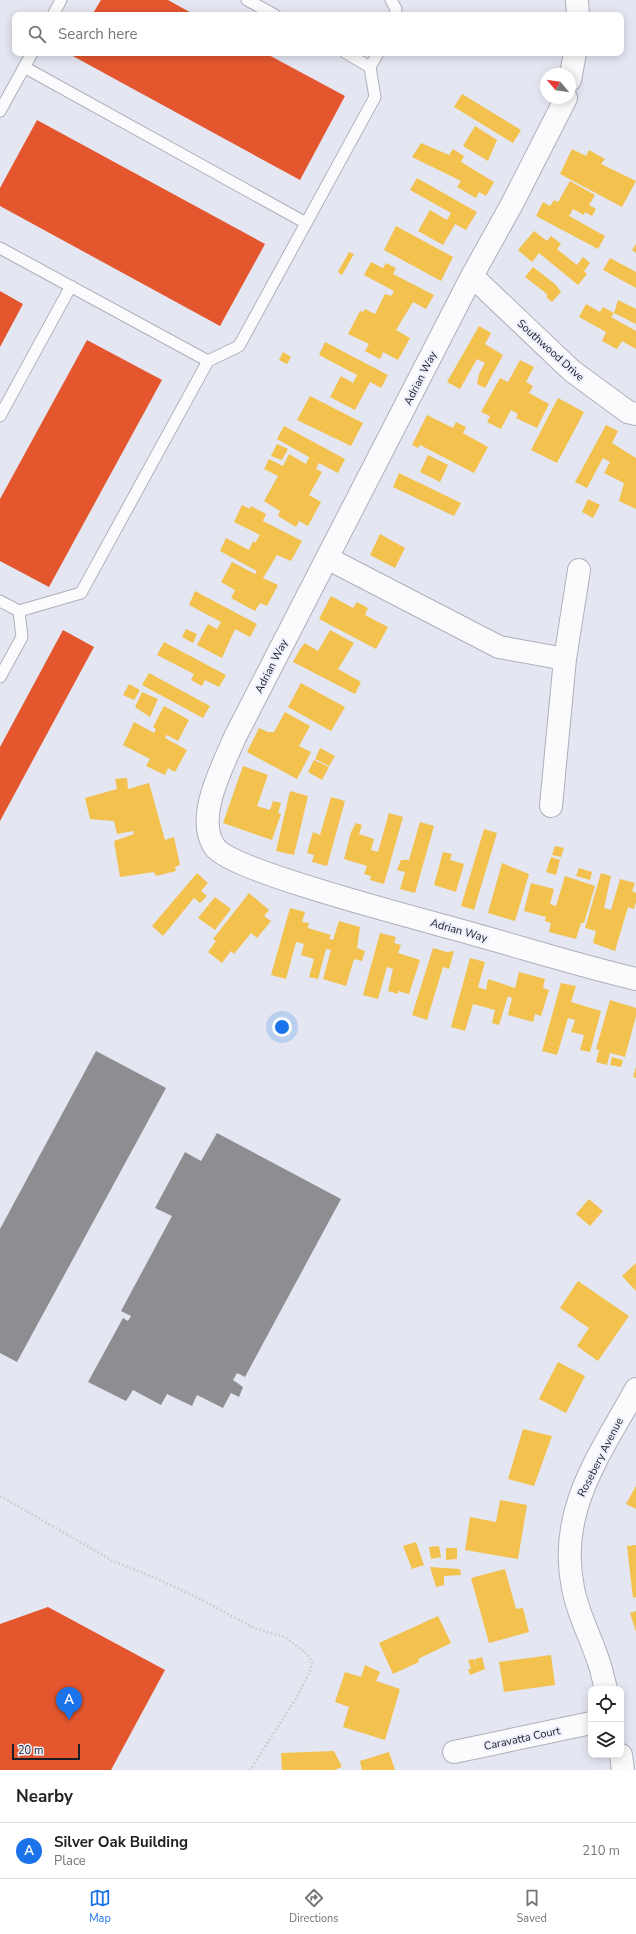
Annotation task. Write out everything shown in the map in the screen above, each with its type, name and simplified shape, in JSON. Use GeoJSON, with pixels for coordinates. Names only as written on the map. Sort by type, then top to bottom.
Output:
{"type":"FeatureCollection","features":[{"type":"Feature","properties":{"kind":"street"},"geometry":{"type":"LineString","coordinates":[[577,0],[578,12]]}},
{"type":"Feature","properties":{"kind":"street"},"geometry":{"type":"LineString","coordinates":[[572,68],[574,56]]}},
{"type":"Feature","properties":{"kind":"street","name":"Adrian Way"},"geometry":{"type":"LineString","coordinates":[[563,104],[512,204],[472,276],[235,737],[211,796],[207,830],[214,847],[235,860],[289,881],[577,965],[636,979]]}},
{"type":"Feature","properties":{"kind":"street","name":"Southwood Drive"},"geometry":{"type":"LineString","coordinates":[[472,276],[572,371],[633,409]]}},
{"type":"Feature","properties":{"kind":"street"},"geometry":{"type":"LineString","coordinates":[[327,558],[499,647],[565,659]]}},
{"type":"Feature","properties":{"kind":"street"},"geometry":{"type":"LineString","coordinates":[[551,806],[565,659],[579,570]]}},
{"type":"Feature","properties":{"kind":"street","name":"Rosebery Avenue"},"geometry":{"type":"LineString","coordinates":[[605,1686],[598,1658],[572,1587],[569,1556],[572,1523],[576,1503],[584,1483],[636,1389]]}},
{"type":"Feature","properties":{"kind":"street","name":"Caravatta Court"},"geometry":{"type":"LineString","coordinates":[[454,1752],[588,1724]]}},
{"type":"Feature","properties":{"kind":"street"},"geometry":{"type":"LineString","coordinates":[[621,1758],[623,1770]]}},
{"type":"Feature","properties":{"kind":"lane"},"geometry":{"type":"LineString","coordinates":[[55,12],[61,0]]}},
{"type":"Feature","properties":{"kind":"lane"},"geometry":{"type":"LineString","coordinates":[[247,0],[269,12]]}},
{"type":"Feature","properties":{"kind":"lane"},"geometry":{"type":"LineString","coordinates":[[391,0],[396,9],[396,12]]}},
{"type":"Feature","properties":{"kind":"lane"},"geometry":{"type":"LineString","coordinates":[[0,111],[30,56]]}},
{"type":"Feature","properties":{"kind":"lane"},"geometry":{"type":"LineString","coordinates":[[352,56],[370,66]]}},
{"type":"Feature","properties":{"kind":"lane"},"geometry":{"type":"LineString","coordinates":[[0,601],[19,611],[81,593],[208,361],[239,346],[374,97],[370,66],[376,56]]}},
{"type":"Feature","properties":{"kind":"lane"},"geometry":{"type":"LineString","coordinates":[[24,67],[306,223]]}},
{"type":"Feature","properties":{"kind":"lane"},"geometry":{"type":"LineString","coordinates":[[0,248],[208,361]]}},
{"type":"Feature","properties":{"kind":"lane"},"geometry":{"type":"LineString","coordinates":[[0,416],[71,286]]}},
{"type":"Feature","properties":{"kind":"lane"},"geometry":{"type":"LineString","coordinates":[[0,677],[22,638],[19,611]]}},
{"type":"Feature","properties":{"kind":"path"},"geometry":{"type":"LineString","coordinates":[[0,1496],[39,1520],[113,1560],[202,1600],[254,1628],[285,1637],[307,1654],[312,1662],[310,1671],[297,1697],[250,1770]]}},
{"type":"Feature","properties":{"kind":"building: Homes"},"geometry":{"type":"Polygon","coordinates":[[[462,94],[521,130],[513,143],[454,107],[462,94]]]}},
{"type":"Feature","properties":{"kind":"building: Homes"},"geometry":{"type":"Polygon","coordinates":[[[475,126],[497,140],[488,161],[463,146],[475,126]]]}},
{"type":"Feature","properties":{"kind":"building: Homes"},"geometry":{"type":"Polygon","coordinates":[[[421,143],[449,155],[453,149],[464,156],[461,162],[494,182],[486,196],[479,192],[476,198],[457,187],[461,181],[412,157],[421,143]]]}},
{"type":"Feature","properties":{"kind":"building: Homes"},"geometry":{"type":"Polygon","coordinates":[[[572,149],[586,156],[589,150],[605,159],[601,164],[636,181],[622,207],[560,174],[572,149]]]}},
{"type":"Feature","properties":{"kind":"building: Homes"},"geometry":{"type":"Polygon","coordinates":[[[417,178],[477,212],[466,230],[455,224],[443,245],[418,231],[430,210],[447,220],[451,213],[410,190],[417,178]]]}},
{"type":"Feature","properties":{"kind":"building: Homes"},"geometry":{"type":"Polygon","coordinates":[[[570,181],[595,195],[589,205],[596,209],[592,216],[585,212],[584,215],[573,209],[569,216],[605,236],[598,249],[536,216],[543,202],[550,206],[554,200],[558,202],[570,181]]]}},
{"type":"Feature","properties":{"kind":"building: Homes"},"geometry":{"type":"Polygon","coordinates":[[[396,226],[453,257],[441,281],[384,250],[396,226]]]}},
{"type":"Feature","properties":{"kind":"building: Homes"},"geometry":{"type":"Polygon","coordinates":[[[534,231],[547,241],[551,236],[561,244],[557,249],[577,265],[583,257],[590,263],[584,271],[587,274],[578,285],[539,253],[532,262],[518,250],[534,231]]]}},
{"type":"Feature","properties":{"kind":"building: Homes"},"geometry":{"type":"Polygon","coordinates":[[[636,244],[636,253],[632,250],[636,244]]]}},
{"type":"Feature","properties":{"kind":"building: Homes"},"geometry":{"type":"Polygon","coordinates":[[[349,252],[354,254],[342,275],[338,272],[349,252]]]}},
{"type":"Feature","properties":{"kind":"building: Homes"},"geometry":{"type":"Polygon","coordinates":[[[610,258],[636,272],[636,288],[603,270],[610,258]]]}},
{"type":"Feature","properties":{"kind":"building: Homes"},"geometry":{"type":"Polygon","coordinates":[[[371,262],[383,268],[386,263],[396,268],[393,274],[434,295],[426,309],[413,302],[396,330],[410,338],[398,360],[383,352],[380,359],[365,351],[369,344],[348,334],[360,311],[363,312],[365,309],[375,314],[385,294],[391,296],[394,291],[364,275],[371,262]]]}},
{"type":"Feature","properties":{"kind":"building: Homes"},"geometry":{"type":"Polygon","coordinates":[[[533,267],[555,284],[561,292],[552,302],[547,298],[547,294],[525,277],[533,267]]]}},
{"type":"Feature","properties":{"kind":"building: Homes"},"geometry":{"type":"Polygon","coordinates":[[[618,300],[636,309],[636,324],[614,313],[618,300]]]}},
{"type":"Feature","properties":{"kind":"building: Homes"},"geometry":{"type":"Polygon","coordinates":[[[586,304],[600,312],[603,307],[614,313],[611,317],[636,331],[636,349],[622,341],[617,349],[602,341],[606,332],[579,317],[586,304]]]}},
{"type":"Feature","properties":{"kind":"building: Homes"},"geometry":{"type":"Polygon","coordinates":[[[479,326],[491,333],[485,344],[503,355],[485,388],[477,384],[479,374],[485,363],[477,359],[460,389],[447,382],[479,326]]]}},
{"type":"Feature","properties":{"kind":"building: Homes"},"geometry":{"type":"Polygon","coordinates":[[[325,342],[388,375],[381,388],[370,382],[355,410],[330,397],[341,376],[353,383],[357,375],[319,355],[325,342]]]}},
{"type":"Feature","properties":{"kind":"building: Homes"},"geometry":{"type":"Polygon","coordinates":[[[283,352],[291,357],[287,364],[279,360],[283,352]]]}},
{"type":"Feature","properties":{"kind":"building: Homes"},"geometry":{"type":"Polygon","coordinates":[[[520,360],[534,367],[526,382],[533,386],[529,393],[549,404],[537,428],[516,418],[518,414],[511,410],[501,429],[487,422],[490,416],[481,412],[500,378],[508,382],[520,360]]]}},
{"type":"Feature","properties":{"kind":"building: Homes"},"geometry":{"type":"Polygon","coordinates":[[[310,396],[363,423],[351,446],[297,420],[310,396]]]}},
{"type":"Feature","properties":{"kind":"building: Homes"},"geometry":{"type":"Polygon","coordinates":[[[558,398],[584,412],[557,463],[531,450],[558,398]]]}},
{"type":"Feature","properties":{"kind":"building: Homes"},"geometry":{"type":"Polygon","coordinates":[[[427,415],[453,428],[456,422],[466,427],[463,433],[488,447],[474,473],[420,445],[418,448],[412,445],[427,415]]]}},
{"type":"Feature","properties":{"kind":"building: Homes"},"geometry":{"type":"Polygon","coordinates":[[[606,425],[618,431],[612,443],[636,458],[636,509],[619,501],[624,483],[604,473],[610,462],[603,458],[587,488],[575,482],[606,425]]]}},
{"type":"Feature","properties":{"kind":"building: Homes"},"geometry":{"type":"Polygon","coordinates":[[[284,426],[345,459],[338,473],[319,463],[316,469],[322,472],[309,495],[321,502],[308,526],[299,521],[296,527],[278,516],[280,511],[264,501],[278,476],[264,469],[269,459],[283,466],[289,454],[306,464],[309,457],[277,439],[284,426]]]}},
{"type":"Feature","properties":{"kind":"building: Homes"},"geometry":{"type":"Polygon","coordinates":[[[277,444],[288,449],[282,460],[271,456],[277,444]]]}},
{"type":"Feature","properties":{"kind":"building: Homes"},"geometry":{"type":"Polygon","coordinates":[[[428,455],[448,465],[440,482],[420,472],[428,455]]]}},
{"type":"Feature","properties":{"kind":"building: Homes"},"geometry":{"type":"Polygon","coordinates":[[[399,473],[461,503],[454,516],[393,487],[399,473]]]}},
{"type":"Feature","properties":{"kind":"building: Homes"},"geometry":{"type":"Polygon","coordinates":[[[588,499],[600,505],[593,518],[582,512],[588,499]]]}},
{"type":"Feature","properties":{"kind":"building: Homes"},"geometry":{"type":"Polygon","coordinates":[[[242,505],[250,509],[251,506],[266,514],[263,521],[302,541],[291,561],[277,555],[263,578],[278,585],[267,606],[260,603],[255,611],[231,598],[235,590],[221,582],[232,562],[255,574],[257,571],[220,551],[226,538],[249,550],[253,541],[255,543],[260,535],[234,522],[242,505]]]}},
{"type":"Feature","properties":{"kind":"building: Homes"},"geometry":{"type":"Polygon","coordinates":[[[380,534],[405,548],[395,568],[370,555],[380,534]]]}},
{"type":"Feature","properties":{"kind":"building: Homes"},"geometry":{"type":"Polygon","coordinates":[[[195,591],[257,624],[250,637],[235,629],[222,658],[197,645],[208,624],[217,629],[221,622],[189,605],[195,591]]]}},
{"type":"Feature","properties":{"kind":"building: Homes"},"geometry":{"type":"Polygon","coordinates":[[[331,596],[353,608],[357,602],[368,608],[365,615],[388,627],[376,649],[319,619],[331,596]]]}},
{"type":"Feature","properties":{"kind":"building: Homes"},"geometry":{"type":"Polygon","coordinates":[[[186,629],[197,634],[193,643],[182,637],[186,629]]]}},
{"type":"Feature","properties":{"kind":"building: Homes"},"geometry":{"type":"Polygon","coordinates":[[[330,630],[354,643],[338,669],[361,682],[355,694],[293,662],[305,643],[318,651],[330,630]]]}},
{"type":"Feature","properties":{"kind":"building: Homes"},"geometry":{"type":"Polygon","coordinates":[[[164,642],[226,675],[219,687],[205,680],[202,686],[191,680],[194,674],[157,655],[164,642]]]}},
{"type":"Feature","properties":{"kind":"building: Homes"},"geometry":{"type":"Polygon","coordinates":[[[149,673],[210,706],[203,718],[142,685],[149,673]]]}},
{"type":"Feature","properties":{"kind":"building: Homes"},"geometry":{"type":"Polygon","coordinates":[[[301,683],[345,707],[331,731],[288,707],[301,683]]]}},
{"type":"Feature","properties":{"kind":"building: Homes"},"geometry":{"type":"Polygon","coordinates":[[[129,684],[140,690],[134,700],[123,695],[129,684]]]}},
{"type":"Feature","properties":{"kind":"building: Homes"},"geometry":{"type":"Polygon","coordinates":[[[142,692],[158,699],[150,717],[135,707],[142,692]]]}},
{"type":"Feature","properties":{"kind":"building: Homes"},"geometry":{"type":"Polygon","coordinates":[[[164,706],[189,720],[178,741],[167,735],[165,738],[187,750],[175,772],[168,768],[165,775],[146,766],[150,759],[123,745],[134,722],[154,733],[156,729],[153,727],[164,706]]]}},
{"type":"Feature","properties":{"kind":"building: Homes"},"geometry":{"type":"Polygon","coordinates":[[[285,712],[310,726],[299,746],[311,752],[297,779],[247,752],[259,728],[268,732],[274,732],[285,712]]]}},
{"type":"Feature","properties":{"kind":"building: Homes"},"geometry":{"type":"Polygon","coordinates":[[[320,748],[335,756],[329,766],[315,759],[320,748]]]}},
{"type":"Feature","properties":{"kind":"building: Homes"},"geometry":{"type":"Polygon","coordinates":[[[314,760],[329,767],[322,780],[308,772],[314,760]]]}},
{"type":"Feature","properties":{"kind":"building: Homes"},"geometry":{"type":"Polygon","coordinates":[[[243,766],[268,775],[257,806],[270,810],[273,801],[281,803],[278,813],[281,814],[272,840],[223,823],[243,766]]]}},
{"type":"Feature","properties":{"kind":"building: Homes"},"geometry":{"type":"Polygon","coordinates":[[[127,778],[128,789],[149,783],[165,840],[174,837],[180,865],[175,867],[176,871],[156,876],[154,872],[120,877],[114,841],[134,834],[133,831],[117,834],[114,821],[90,819],[85,798],[117,789],[115,779],[127,778]]]}},
{"type":"Feature","properties":{"kind":"building: Homes"},"geometry":{"type":"Polygon","coordinates":[[[290,791],[308,796],[294,855],[276,851],[290,791]]]}},
{"type":"Feature","properties":{"kind":"building: Homes"},"geometry":{"type":"Polygon","coordinates":[[[331,797],[345,801],[327,866],[312,862],[314,855],[307,853],[313,832],[320,835],[331,797]]]}},
{"type":"Feature","properties":{"kind":"building: Homes"},"geometry":{"type":"Polygon","coordinates":[[[389,813],[403,817],[384,884],[370,880],[371,876],[364,874],[367,866],[344,859],[351,832],[356,823],[362,825],[359,834],[374,839],[371,850],[378,852],[389,813]]]}},
{"type":"Feature","properties":{"kind":"building: Homes"},"geometry":{"type":"Polygon","coordinates":[[[420,822],[434,826],[415,893],[400,889],[405,872],[397,870],[401,860],[409,860],[420,822]]]}},
{"type":"Feature","properties":{"kind":"building: Homes"},"geometry":{"type":"Polygon","coordinates":[[[484,829],[497,833],[474,910],[461,906],[484,829]]]}},
{"type":"Feature","properties":{"kind":"building: Homes"},"geometry":{"type":"Polygon","coordinates":[[[555,846],[564,848],[561,857],[552,855],[555,846]]]}},
{"type":"Feature","properties":{"kind":"building: Homes"},"geometry":{"type":"Polygon","coordinates":[[[443,852],[452,854],[450,860],[464,864],[456,892],[434,885],[443,852]]]}},
{"type":"Feature","properties":{"kind":"building: Homes"},"geometry":{"type":"Polygon","coordinates":[[[551,857],[560,860],[556,875],[546,872],[551,857]]]}},
{"type":"Feature","properties":{"kind":"building: Homes"},"geometry":{"type":"Polygon","coordinates":[[[502,863],[529,874],[515,921],[488,913],[502,863]]]}},
{"type":"Feature","properties":{"kind":"building: Homes"},"geometry":{"type":"Polygon","coordinates":[[[579,868],[592,872],[590,880],[576,876],[579,868]]]}},
{"type":"Feature","properties":{"kind":"building: Homes"},"geometry":{"type":"Polygon","coordinates":[[[197,873],[208,883],[201,891],[207,896],[200,903],[194,898],[163,936],[152,926],[197,873]]]}},
{"type":"Feature","properties":{"kind":"building: Homes"},"geometry":{"type":"Polygon","coordinates":[[[601,873],[611,876],[604,908],[611,910],[620,879],[635,883],[632,891],[636,893],[634,909],[628,907],[615,951],[593,943],[596,931],[585,928],[601,873]]]}},
{"type":"Feature","properties":{"kind":"building: Homes"},"geometry":{"type":"Polygon","coordinates":[[[565,876],[595,886],[584,923],[581,923],[576,939],[549,932],[551,923],[545,921],[546,917],[524,911],[531,883],[554,889],[550,904],[556,906],[565,876]]]}},
{"type":"Feature","properties":{"kind":"building: Homes"},"geometry":{"type":"Polygon","coordinates":[[[249,893],[269,910],[264,916],[271,921],[257,938],[251,933],[234,954],[231,951],[222,963],[208,952],[216,941],[213,939],[249,893]]]}},
{"type":"Feature","properties":{"kind":"building: Homes"},"geometry":{"type":"Polygon","coordinates":[[[215,897],[231,909],[215,930],[198,918],[215,897]]]}},
{"type":"Feature","properties":{"kind":"building: Homes"},"geometry":{"type":"Polygon","coordinates":[[[290,908],[305,912],[302,922],[309,923],[308,928],[331,935],[329,939],[333,940],[339,921],[360,927],[357,948],[365,951],[362,961],[354,959],[346,986],[323,979],[331,950],[326,949],[318,979],[309,977],[314,959],[301,955],[304,944],[296,942],[286,979],[271,975],[290,908]]]}},
{"type":"Feature","properties":{"kind":"building: Homes"},"geometry":{"type":"Polygon","coordinates":[[[380,933],[396,937],[394,943],[401,945],[398,953],[420,960],[409,994],[398,991],[398,994],[388,991],[393,969],[387,967],[378,999],[363,995],[380,933]]]}},
{"type":"Feature","properties":{"kind":"building: Homes"},"geometry":{"type":"Polygon","coordinates":[[[433,948],[447,952],[454,951],[449,969],[443,967],[427,1020],[412,1015],[433,948]]]}},
{"type":"Feature","properties":{"kind":"building: Homes"},"geometry":{"type":"Polygon","coordinates":[[[470,958],[485,962],[478,987],[486,990],[488,979],[515,988],[519,972],[545,979],[543,988],[549,990],[541,1016],[535,1014],[533,1022],[508,1015],[512,998],[508,996],[499,1025],[492,1023],[495,1010],[473,1004],[465,1031],[451,1027],[470,958]]]}},
{"type":"Feature","properties":{"kind":"building: Homes"},"geometry":{"type":"Polygon","coordinates":[[[561,983],[576,986],[571,1002],[601,1011],[590,1052],[580,1050],[584,1035],[571,1032],[575,1020],[568,1018],[557,1055],[542,1051],[561,983]]]}},
{"type":"Feature","properties":{"kind":"building: Homes"},"geometry":{"type":"Polygon","coordinates":[[[610,1000],[636,1008],[636,1016],[625,1057],[596,1049],[610,1000]]]}},
{"type":"Feature","properties":{"kind":"building: Homes"},"geometry":{"type":"Polygon","coordinates":[[[599,1050],[610,1053],[607,1065],[596,1062],[599,1050]]]}},
{"type":"Feature","properties":{"kind":"building: Homes"},"geometry":{"type":"Polygon","coordinates":[[[612,1057],[623,1060],[621,1067],[610,1065],[612,1057]]]}},
{"type":"Feature","properties":{"kind":"building: Homes"},"geometry":{"type":"Polygon","coordinates":[[[636,1067],[636,1078],[633,1077],[636,1067]]]}},
{"type":"Feature","properties":{"kind":"building: Homes"},"geometry":{"type":"Polygon","coordinates":[[[589,1199],[603,1211],[590,1226],[576,1214],[589,1199]]]}},
{"type":"Feature","properties":{"kind":"building: Homes"},"geometry":{"type":"Polygon","coordinates":[[[636,1263],[636,1291],[622,1276],[636,1263]]]}},
{"type":"Feature","properties":{"kind":"building: Homes"},"geometry":{"type":"Polygon","coordinates":[[[578,1281],[629,1316],[598,1361],[577,1346],[589,1328],[560,1308],[578,1281]]]}},
{"type":"Feature","properties":{"kind":"building: Homes"},"geometry":{"type":"Polygon","coordinates":[[[558,1362],[585,1376],[566,1413],[539,1399],[558,1362]]]}},
{"type":"Feature","properties":{"kind":"building: Homes"},"geometry":{"type":"Polygon","coordinates":[[[523,1429],[552,1436],[534,1486],[508,1479],[523,1429]]]}},
{"type":"Feature","properties":{"kind":"building: Homes"},"geometry":{"type":"Polygon","coordinates":[[[636,1486],[636,1509],[626,1504],[636,1486]]]}},
{"type":"Feature","properties":{"kind":"building: Homes"},"geometry":{"type":"Polygon","coordinates":[[[500,1500],[527,1505],[518,1559],[465,1550],[470,1517],[496,1522],[500,1500]]]}},
{"type":"Feature","properties":{"kind":"building: Homes"},"geometry":{"type":"Polygon","coordinates":[[[416,1542],[424,1565],[412,1569],[403,1546],[416,1542]]]}},
{"type":"Feature","properties":{"kind":"building: Homes"},"geometry":{"type":"Polygon","coordinates":[[[636,1545],[636,1597],[633,1598],[627,1546],[636,1545]]]}},
{"type":"Feature","properties":{"kind":"building: Homes"},"geometry":{"type":"Polygon","coordinates":[[[439,1546],[441,1557],[431,1559],[429,1547],[439,1546]]]}},
{"type":"Feature","properties":{"kind":"building: Homes"},"geometry":{"type":"Polygon","coordinates":[[[446,1548],[457,1548],[457,1559],[446,1560],[446,1548]]]}},
{"type":"Feature","properties":{"kind":"building: Homes"},"geometry":{"type":"Polygon","coordinates":[[[430,1567],[460,1569],[461,1575],[444,1576],[444,1585],[436,1587],[430,1567]]]}},
{"type":"Feature","properties":{"kind":"building: Homes"},"geometry":{"type":"Polygon","coordinates":[[[505,1569],[516,1609],[523,1608],[529,1632],[489,1643],[471,1578],[505,1569]]]}},
{"type":"Feature","properties":{"kind":"building: Homes"},"geometry":{"type":"Polygon","coordinates":[[[636,1611],[636,1632],[630,1613],[636,1611]]]}},
{"type":"Feature","properties":{"kind":"building: Homes"},"geometry":{"type":"Polygon","coordinates":[[[438,1616],[451,1643],[418,1659],[419,1662],[393,1674],[379,1643],[438,1616]]]}},
{"type":"Feature","properties":{"kind":"building: Homes"},"geometry":{"type":"Polygon","coordinates":[[[551,1655],[555,1685],[504,1692],[499,1662],[551,1655]]]}},
{"type":"Feature","properties":{"kind":"building: Homes"},"geometry":{"type":"Polygon","coordinates":[[[482,1657],[485,1669],[470,1675],[468,1669],[471,1669],[468,1660],[474,1659],[476,1666],[475,1659],[482,1657]]]}},
{"type":"Feature","properties":{"kind":"building: Homes"},"geometry":{"type":"Polygon","coordinates":[[[365,1665],[380,1672],[376,1681],[400,1689],[385,1740],[343,1727],[349,1707],[335,1702],[345,1672],[361,1677],[365,1665]]]}},
{"type":"Feature","properties":{"kind":"building: Homes"},"geometry":{"type":"Polygon","coordinates":[[[334,1751],[342,1767],[334,1770],[282,1770],[281,1753],[334,1751]]]}},
{"type":"Feature","properties":{"kind":"building: Homes"},"geometry":{"type":"Polygon","coordinates":[[[389,1752],[395,1770],[362,1770],[360,1761],[389,1752]]]}},
{"type":"Feature","properties":{"kind":"building: Shops"},"geometry":{"type":"Polygon","coordinates":[[[101,0],[168,0],[190,12],[94,12],[101,0]]]}},
{"type":"Feature","properties":{"kind":"building: Shops"},"geometry":{"type":"Polygon","coordinates":[[[73,56],[271,56],[345,96],[300,180],[73,56]]]}},
{"type":"Feature","properties":{"kind":"building: Shops"},"geometry":{"type":"Polygon","coordinates":[[[37,120],[265,244],[220,326],[0,206],[0,188],[37,120]]]}},
{"type":"Feature","properties":{"kind":"building: Shops"},"geometry":{"type":"Polygon","coordinates":[[[0,291],[23,304],[0,347],[0,291]]]}},
{"type":"Feature","properties":{"kind":"building: Shops"},"geometry":{"type":"Polygon","coordinates":[[[87,340],[162,380],[49,587],[0,561],[0,499],[87,340]]]}},
{"type":"Feature","properties":{"kind":"building: Shops"},"geometry":{"type":"Polygon","coordinates":[[[63,630],[94,647],[0,821],[0,747],[63,630]]]}},
{"type":"Feature","properties":{"kind":"building: Shops"},"geometry":{"type":"Polygon","coordinates":[[[48,1607],[165,1670],[111,1770],[0,1770],[0,1624],[48,1607]]]}},
{"type":"Feature","properties":{"kind":"building: Industry"},"geometry":{"type":"Polygon","coordinates":[[[96,1051],[166,1088],[17,1362],[0,1353],[0,1229],[96,1051]]]}},
{"type":"Feature","properties":{"kind":"building: Industry"},"geometry":{"type":"Polygon","coordinates":[[[217,1133],[341,1199],[245,1377],[237,1373],[233,1380],[243,1387],[239,1397],[231,1393],[223,1408],[197,1395],[192,1406],[167,1394],[161,1405],[133,1390],[126,1401],[88,1382],[123,1318],[128,1321],[131,1316],[121,1311],[172,1216],[155,1208],[185,1152],[201,1161],[217,1133]]]}},
{"type":"Feature","properties":{"kind":"place","name":"Silver Oak Building"},"geometry":{"type":"Point","coordinates":[69,1720]}}]}
